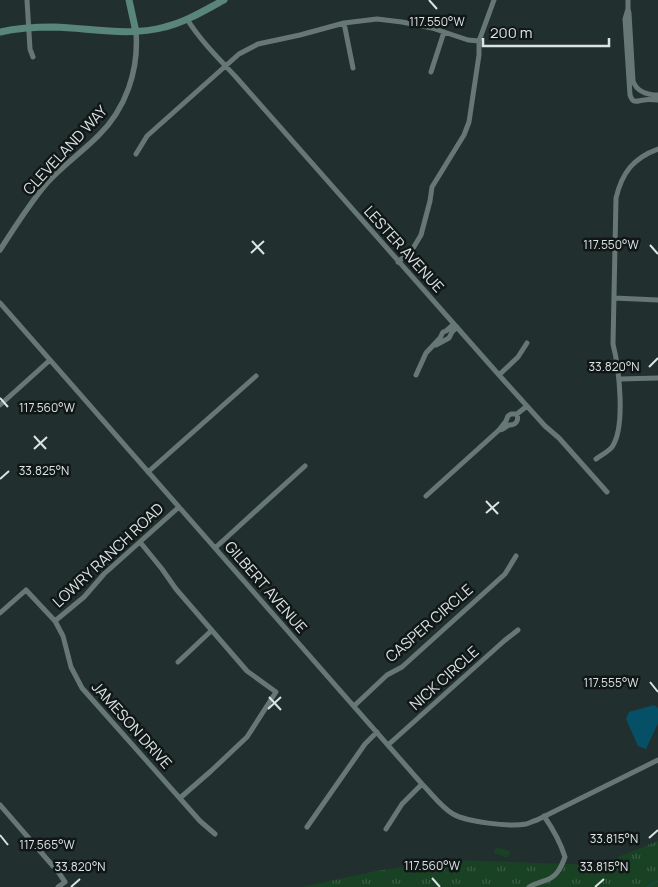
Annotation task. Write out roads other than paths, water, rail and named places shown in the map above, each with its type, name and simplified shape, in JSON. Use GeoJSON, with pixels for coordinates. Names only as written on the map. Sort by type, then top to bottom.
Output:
{"type":"FeatureCollection","features":[{"type":"Feature","properties":{"kind":"main road"},"geometry":{"type":"LineString","coordinates":[[129,0],[136,32]]}},
{"type":"Feature","properties":{"kind":"main road"},"geometry":{"type":"LineString","coordinates":[[0,32],[53,27],[136,32],[165,27],[224,0]]}},
{"type":"Feature","properties":{"kind":"street"},"geometry":{"type":"LineString","coordinates":[[27,0],[32,57]]}},
{"type":"Feature","properties":{"kind":"street"},"geometry":{"type":"LineString","coordinates":[[398,262],[412,250],[421,236],[432,187],[464,135],[469,122],[479,55],[479,41],[494,0]]}},
{"type":"Feature","properties":{"kind":"street"},"geometry":{"type":"LineString","coordinates":[[628,0],[633,81],[635,87],[644,93],[658,95]]}},
{"type":"Feature","properties":{"kind":"street"},"geometry":{"type":"LineString","coordinates":[[628,9],[625,19],[631,99],[638,102],[642,100],[658,100]]}},
{"type":"Feature","properties":{"kind":"street","name":"LESTER AVENUE"},"geometry":{"type":"LineString","coordinates":[[187,18],[196,34],[398,262],[607,492]]}},
{"type":"Feature","properties":{"kind":"street"},"geometry":{"type":"LineString","coordinates":[[136,154],[147,136],[238,54],[258,44],[300,35],[344,22],[377,19],[402,22],[468,40],[479,41]]}},
{"type":"Feature","properties":{"kind":"street"},"geometry":{"type":"LineString","coordinates":[[344,22],[353,68]]}},
{"type":"Feature","properties":{"kind":"street","name":"CLEVELAND WAY"},"geometry":{"type":"LineString","coordinates":[[0,250],[47,183],[110,124],[121,106],[133,75],[137,47],[136,32]]}},
{"type":"Feature","properties":{"kind":"street"},"geometry":{"type":"LineString","coordinates":[[432,72],[444,32]]}},
{"type":"Feature","properties":{"kind":"street"},"geometry":{"type":"LineString","coordinates":[[596,459],[611,448],[617,436],[619,424],[620,379],[613,344],[616,198],[624,175],[638,158],[658,149]]}},
{"type":"Feature","properties":{"kind":"street"},"geometry":{"type":"LineString","coordinates":[[614,298],[658,300]]}},
{"type":"Feature","properties":{"kind":"street","name":"GILBERT AVENUE"},"geometry":{"type":"LineString","coordinates":[[0,303],[422,784],[451,813],[461,818],[503,824],[527,824],[658,760]]}},
{"type":"Feature","properties":{"kind":"street"},"geometry":{"type":"LineString","coordinates":[[416,375],[426,353],[434,346],[443,332],[456,326]]}},
{"type":"Feature","properties":{"kind":"street"},"geometry":{"type":"LineString","coordinates":[[499,375],[518,356],[527,343]]}},
{"type":"Feature","properties":{"kind":"street"},"geometry":{"type":"LineString","coordinates":[[0,405],[50,360]]}},
{"type":"Feature","properties":{"kind":"street"},"geometry":{"type":"LineString","coordinates":[[148,472],[256,376]]}},
{"type":"Feature","properties":{"kind":"street"},"geometry":{"type":"LineString","coordinates":[[620,379],[658,378]]}},
{"type":"Feature","properties":{"kind":"street"},"geometry":{"type":"LineString","coordinates":[[499,430],[516,424],[518,414],[527,406]]}},
{"type":"Feature","properties":{"kind":"street"},"geometry":{"type":"LineString","coordinates":[[426,496],[499,430],[506,422],[508,416],[518,414]]}},
{"type":"Feature","properties":{"kind":"street"},"geometry":{"type":"LineString","coordinates":[[214,548],[305,466]]}},
{"type":"Feature","properties":{"kind":"street","name":"LOWRY RANCH ROAD"},"geometry":{"type":"LineString","coordinates":[[55,621],[84,597],[104,574],[179,507]]}},
{"type":"Feature","properties":{"kind":"street"},"geometry":{"type":"LineString","coordinates":[[140,542],[176,589],[247,671],[276,692],[248,736],[211,772],[180,798]]}},
{"type":"Feature","properties":{"kind":"street","name":"CASPER CIRCLE"},"geometry":{"type":"LineString","coordinates":[[354,706],[387,675],[402,667],[505,574],[516,556]]}},
{"type":"Feature","properties":{"kind":"street","name":"JAMESON DRIVE"},"geometry":{"type":"LineString","coordinates":[[0,613],[26,590],[55,621],[63,636],[71,667],[82,688],[200,821],[216,834]]}},
{"type":"Feature","properties":{"kind":"street","name":"NICK CIRCLE"},"geometry":{"type":"LineString","coordinates":[[388,745],[496,647],[518,630]]}},
{"type":"Feature","properties":{"kind":"street"},"geometry":{"type":"LineString","coordinates":[[178,662],[212,631]]}},
{"type":"Feature","properties":{"kind":"street"},"geometry":{"type":"LineString","coordinates":[[307,827],[365,744],[377,732]]}},
{"type":"Feature","properties":{"kind":"street"},"geometry":{"type":"LineString","coordinates":[[386,829],[402,804],[422,784]]}},
{"type":"Feature","properties":{"kind":"street"},"geometry":{"type":"LineString","coordinates":[[0,805],[59,873],[65,882],[58,887]]}},
{"type":"Feature","properties":{"kind":"street"},"geometry":{"type":"LineString","coordinates":[[529,887],[550,879],[561,869],[565,856],[560,842],[544,816]]}},
{"type":"Feature","properties":{"kind":"water"},"geometry":{"type":"Polygon","coordinates":[[[654,705],[658,708],[658,723],[646,749],[638,746],[626,719],[629,712],[654,705]]]}},
{"type":"Feature","properties":{"kind":"waterway"},"geometry":{"type":"LineString","coordinates":[[647,887],[658,881]]}}]}
